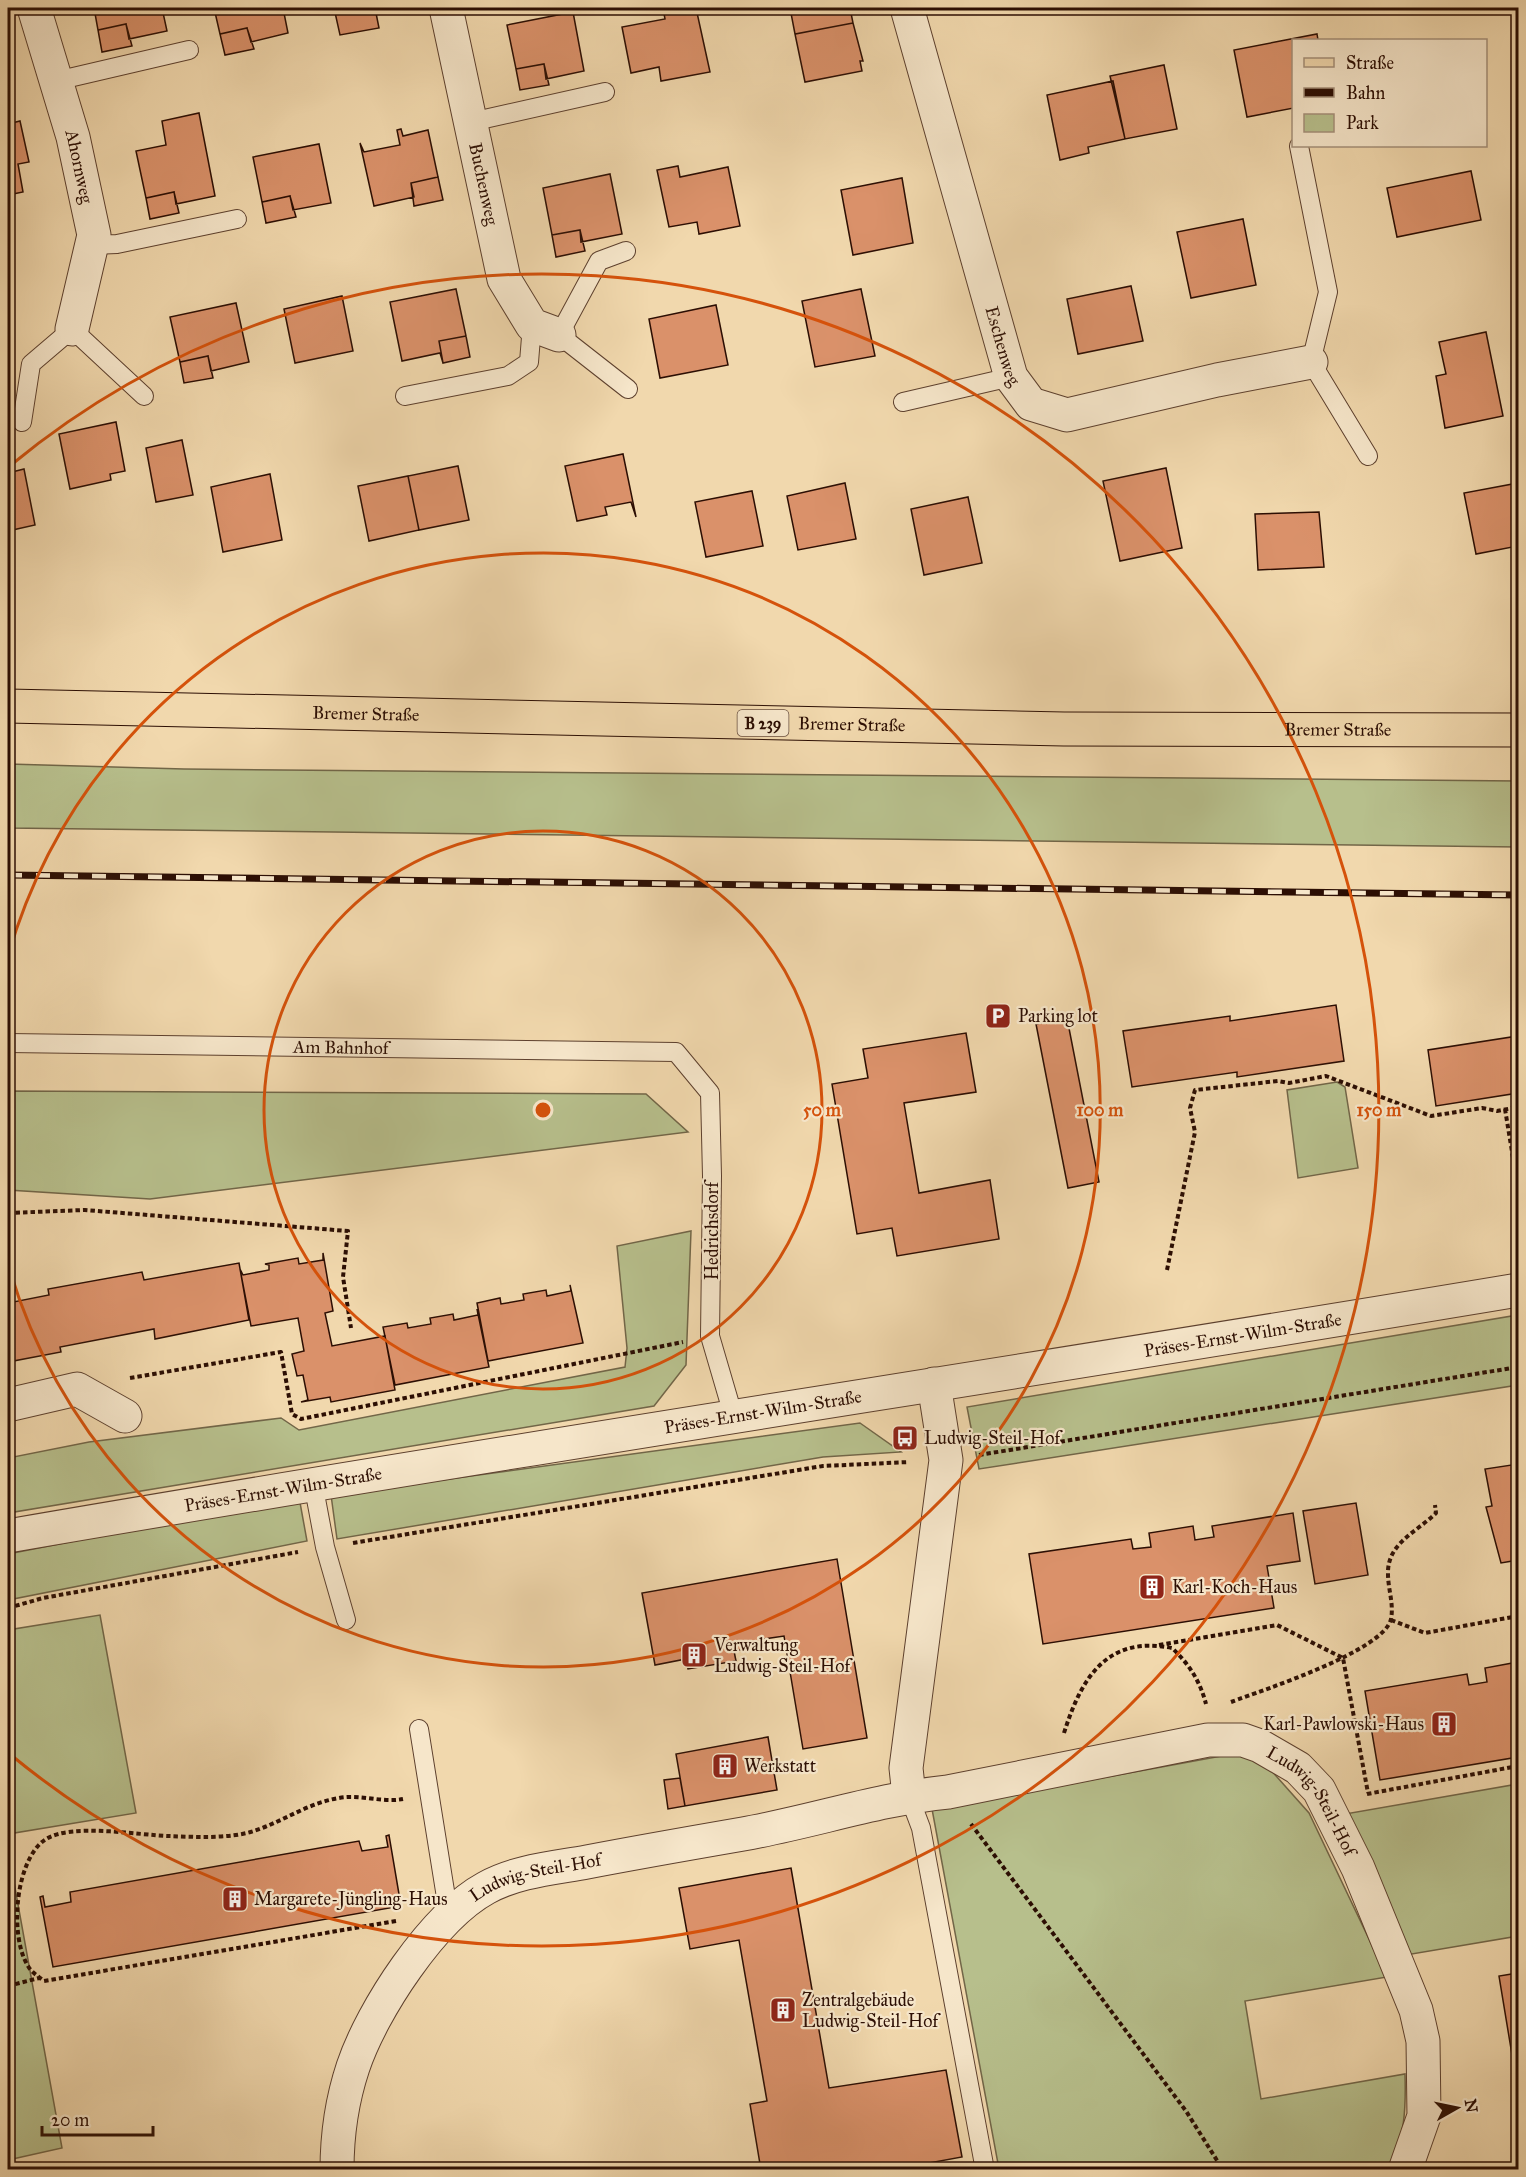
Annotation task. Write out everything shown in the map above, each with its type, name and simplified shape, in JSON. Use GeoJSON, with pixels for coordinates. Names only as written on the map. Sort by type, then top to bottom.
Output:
{"type":"FeatureCollection","features":[{"type":"Feature","properties":{"kind":"main road","name":"Bremer Straße"},"geometry":{"type":"LineString","coordinates":[[8,706],[1052,729],[1518,730]]}},
{"type":"Feature","properties":{"kind":"street","name":"Ahornweg"},"geometry":{"type":"LineString","coordinates":[[34,8],[73,137],[94,236],[72,329]]}},
{"type":"Feature","properties":{"kind":"street","name":"Buchenweg"},"geometry":{"type":"LineString","coordinates":[[446,8],[504,279],[546,330]]}},
{"type":"Feature","properties":{"kind":"street","name":"Eschenweg"},"geometry":{"type":"LineString","coordinates":[[907,8],[1011,377],[1031,404],[1067,415],[1217,380],[1311,362]]}},
{"type":"Feature","properties":{"kind":"street","name":"Präses-Ernst-Wilm-Straße"},"geometry":{"type":"LineString","coordinates":[[8,1536],[313,1483],[734,1418],[1518,1290]]}},
{"type":"Feature","properties":{"kind":"street"},"geometry":{"type":"LineString","coordinates":[[909,1796],[906,1768],[946,1460],[934,1384]]}},
{"type":"Feature","properties":{"kind":"street"},"geometry":{"type":"LineString","coordinates":[[8,1405],[77,1389],[125,1416]]}},
{"type":"Feature","properties":{"kind":"street","name":"Ludwig-Steil-Hof"},"geometry":{"type":"LineString","coordinates":[[337,2169],[337,2146],[343,2104],[354,2066],[370,2026],[415,1956],[448,1916],[487,1887],[530,1872],[788,1826],[909,1796],[948,1792],[1052,1771],[1211,1726],[1260,1746],[1298,1768],[1312,1780],[1358,1868],[1412,2001],[1423,2041],[1424,2116],[1405,2169]]}},
{"type":"Feature","properties":{"kind":"lane"},"geometry":{"type":"LineString","coordinates":[[56,81],[189,50]]}},
{"type":"Feature","properties":{"kind":"lane"},"geometry":{"type":"LineString","coordinates":[[471,122],[605,92]]}},
{"type":"Feature","properties":{"kind":"lane"},"geometry":{"type":"LineString","coordinates":[[1299,147],[1328,292],[1311,362],[1368,456]]}},
{"type":"Feature","properties":{"kind":"lane"},"geometry":{"type":"LineString","coordinates":[[92,245],[117,244],[237,219]]}},
{"type":"Feature","properties":{"kind":"lane"},"geometry":{"type":"LineString","coordinates":[[405,396],[508,376],[530,362],[546,330],[599,261],[626,251]]}},
{"type":"Feature","properties":{"kind":"lane"},"geometry":{"type":"LineString","coordinates":[[21,422],[31,364],[72,329],[144,396]]}},
{"type":"Feature","properties":{"kind":"lane"},"geometry":{"type":"LineString","coordinates":[[546,330],[628,389]]}},
{"type":"Feature","properties":{"kind":"lane"},"geometry":{"type":"LineString","coordinates":[[903,402],[1011,377]]}},
{"type":"Feature","properties":{"kind":"lane","name":"Am Bahnhof"},"geometry":{"type":"LineString","coordinates":[[8,1042],[676,1052]]}},
{"type":"Feature","properties":{"kind":"lane","name":"Hedrichsdorf"},"geometry":{"type":"LineString","coordinates":[[676,1052],[710,1093],[712,1176],[710,1336],[734,1418]]}},
{"type":"Feature","properties":{"kind":"lane"},"geometry":{"type":"LineString","coordinates":[[313,1483],[325,1547],[346,1620]]}},
{"type":"Feature","properties":{"kind":"lane"},"geometry":{"type":"LineString","coordinates":[[419,1729],[448,1916]]}},
{"type":"Feature","properties":{"kind":"lane"},"geometry":{"type":"LineString","coordinates":[[909,1796],[921,1828],[985,2169]]}},
{"type":"Feature","properties":{"kind":"path"},"geometry":{"type":"LineString","coordinates":[[1167,1270],[1195,1132],[1190,1108],[1195,1090],[1278,1081],[1289,1083],[1326,1076],[1431,1116],[1482,1108],[1518,1107]]}},
{"type":"Feature","properties":{"kind":"path"},"geometry":{"type":"LineString","coordinates":[[1505,1109],[1516,1176]]}},
{"type":"Feature","properties":{"kind":"path"},"geometry":{"type":"LineString","coordinates":[[8,1213],[86,1210],[348,1231],[344,1277],[351,1328]]}},
{"type":"Feature","properties":{"kind":"path"},"geometry":{"type":"LineString","coordinates":[[77,1389],[163,1370],[281,1352],[292,1414],[301,1419],[710,1336]]}},
{"type":"Feature","properties":{"kind":"path"},"geometry":{"type":"LineString","coordinates":[[8,1608],[43,1598],[325,1547],[823,1466],[946,1460],[1518,1367]]}},
{"type":"Feature","properties":{"kind":"path"},"geometry":{"type":"LineString","coordinates":[[1159,1645],[1172,1648],[1185,1660],[1197,1678],[1211,1726],[1372,1643],[1385,1631],[1390,1620],[1391,1596],[1388,1573],[1391,1553],[1402,1540],[1421,1528],[1436,1513],[1435,1505]]}},
{"type":"Feature","properties":{"kind":"path"},"geometry":{"type":"LineString","coordinates":[[1390,1620],[1425,1633],[1518,1616]]}},
{"type":"Feature","properties":{"kind":"path"},"geometry":{"type":"LineString","coordinates":[[1052,1771],[1071,1709],[1081,1687],[1097,1665],[1116,1653],[1138,1646],[1159,1645],[1277,1625],[1343,1658]]}},
{"type":"Feature","properties":{"kind":"path"},"geometry":{"type":"LineString","coordinates":[[1343,1658],[1368,1793]]}},
{"type":"Feature","properties":{"kind":"path"},"geometry":{"type":"LineString","coordinates":[[1325,1803],[1518,1766]]}},
{"type":"Feature","properties":{"kind":"path"},"geometry":{"type":"LineString","coordinates":[[948,1792],[1186,2111],[1223,2169]]}},
{"type":"Feature","properties":{"kind":"path"},"geometry":{"type":"LineString","coordinates":[[430,1794],[398,1800],[341,1797],[294,1812],[253,1831],[225,1835],[77,1832],[48,1839],[32,1853],[22,1875],[18,1924],[23,1956],[27,1965],[44,1981],[415,1918],[448,1916]]}},
{"type":"Feature","properties":{"kind":"path"},"geometry":{"type":"LineString","coordinates":[[8,1986],[40,1978]]}},
{"type":"Feature","properties":{"kind":"green space"},"geometry":{"type":"Polygon","coordinates":[[[8,764],[184,769],[1518,781],[1518,847],[8,828],[8,764]]]}},
{"type":"Feature","properties":{"kind":"green space"},"geometry":{"type":"Polygon","coordinates":[[[1337,1082],[1345,1087],[1358,1168],[1298,1178],[1287,1090],[1337,1082]]]}},
{"type":"Feature","properties":{"kind":"green space"},"geometry":{"type":"Polygon","coordinates":[[[8,1091],[646,1094],[688,1132],[150,1199],[8,1190],[8,1091]]]}},
{"type":"Feature","properties":{"kind":"green space"},"geometry":{"type":"Polygon","coordinates":[[[691,1231],[686,1365],[654,1406],[8,1513],[8,1458],[89,1442],[281,1418],[299,1430],[625,1367],[627,1348],[617,1246],[691,1231]]]}},
{"type":"Feature","properties":{"kind":"green space"},"geometry":{"type":"Polygon","coordinates":[[[1518,1315],[1518,1385],[979,1469],[967,1407],[1518,1315]]]}},
{"type":"Feature","properties":{"kind":"green space"},"geometry":{"type":"Polygon","coordinates":[[[860,1423],[901,1452],[823,1457],[337,1539],[331,1495],[860,1423]]]}},
{"type":"Feature","properties":{"kind":"green space"},"geometry":{"type":"Polygon","coordinates":[[[299,1497],[307,1541],[8,1600],[8,1554],[299,1497]]]}},
{"type":"Feature","properties":{"kind":"green space"},"geometry":{"type":"Polygon","coordinates":[[[100,1615],[136,1813],[8,1834],[8,1630],[100,1615]]]}},
{"type":"Feature","properties":{"kind":"green space"},"geometry":{"type":"Polygon","coordinates":[[[1227,1755],[1249,1755],[1269,1768],[1309,1813],[1387,1977],[1245,2001],[1261,2099],[1405,2074],[1405,2110],[1401,2135],[1389,2169],[999,2169],[932,1809],[1227,1755]]]}},
{"type":"Feature","properties":{"kind":"green space"},"geometry":{"type":"Polygon","coordinates":[[[1518,1784],[1518,1936],[1406,1955],[1345,1814],[1518,1784]]]}},
{"type":"Feature","properties":{"kind":"green space"},"geometry":{"type":"Polygon","coordinates":[[[8,1849],[62,2148],[8,2160],[8,1849]]]}},
{"type":"Feature","properties":{"kind":"building"},"geometry":{"type":"Polygon","coordinates":[[[94,8],[162,8],[167,31],[129,39],[126,24],[98,30],[94,8]]]}},
{"type":"Feature","properties":{"kind":"building"},"geometry":{"type":"Polygon","coordinates":[[[214,8],[283,8],[288,33],[251,42],[247,28],[220,34],[214,8]]]}},
{"type":"Feature","properties":{"kind":"building"},"geometry":{"type":"Polygon","coordinates":[[[334,8],[404,8],[376,13],[379,28],[340,35],[334,8]]]}},
{"type":"Feature","properties":{"kind":"building"},"geometry":{"type":"Polygon","coordinates":[[[663,8],[696,8],[710,72],[661,81],[659,67],[631,73],[622,27],[665,19],[663,8]]]}},
{"type":"Feature","properties":{"kind":"building"},"geometry":{"type":"Polygon","coordinates":[[[790,8],[850,8],[853,23],[795,34],[790,8]]]}},
{"type":"Feature","properties":{"kind":"building"},"geometry":{"type":"Polygon","coordinates":[[[573,12],[584,71],[546,79],[544,64],[516,69],[507,25],[573,12]]]}},
{"type":"Feature","properties":{"kind":"building"},"geometry":{"type":"Polygon","coordinates":[[[853,23],[863,61],[860,61],[862,71],[805,82],[795,34],[853,23]]]}},
{"type":"Feature","properties":{"kind":"building"},"geometry":{"type":"Polygon","coordinates":[[[126,24],[132,46],[102,52],[98,30],[126,24]]]}},
{"type":"Feature","properties":{"kind":"building"},"geometry":{"type":"Polygon","coordinates":[[[247,28],[254,49],[225,55],[220,34],[247,28]]]}},
{"type":"Feature","properties":{"kind":"building"},"geometry":{"type":"Polygon","coordinates":[[[1317,34],[1318,39],[1292,39],[1292,108],[1247,117],[1234,50],[1317,34]]]}},
{"type":"Feature","properties":{"kind":"building"},"geometry":{"type":"Polygon","coordinates":[[[544,64],[549,85],[520,90],[516,69],[544,64]]]}},
{"type":"Feature","properties":{"kind":"building"},"geometry":{"type":"Polygon","coordinates":[[[1164,65],[1177,129],[1125,139],[1110,76],[1164,65]]]}},
{"type":"Feature","properties":{"kind":"building"},"geometry":{"type":"Polygon","coordinates":[[[1113,81],[1125,139],[1088,147],[1089,153],[1060,160],[1047,95],[1113,81]]]}},
{"type":"Feature","properties":{"kind":"building"},"geometry":{"type":"Polygon","coordinates":[[[199,113],[215,196],[176,204],[174,192],[146,198],[136,151],[166,145],[162,121],[199,113]]]}},
{"type":"Feature","properties":{"kind":"building"},"geometry":{"type":"Polygon","coordinates":[[[20,121],[29,162],[18,164],[23,192],[8,195],[8,124],[20,121]]]}},
{"type":"Feature","properties":{"kind":"building"},"geometry":{"type":"Polygon","coordinates":[[[401,129],[403,136],[428,130],[438,177],[411,183],[414,197],[374,206],[360,143],[364,152],[400,145],[397,130],[401,129]]]}},
{"type":"Feature","properties":{"kind":"building"},"geometry":{"type":"Polygon","coordinates":[[[319,144],[331,203],[293,210],[290,196],[262,202],[253,157],[319,144]]]}},
{"type":"Feature","properties":{"kind":"building"},"geometry":{"type":"Polygon","coordinates":[[[678,166],[680,177],[728,167],[740,226],[699,234],[697,222],[669,227],[657,170],[678,166]]]}},
{"type":"Feature","properties":{"kind":"building"},"geometry":{"type":"Polygon","coordinates":[[[1471,171],[1481,220],[1397,237],[1387,188],[1471,171]]]}},
{"type":"Feature","properties":{"kind":"building"},"geometry":{"type":"Polygon","coordinates":[[[610,174],[622,234],[581,242],[580,230],[552,235],[543,188],[610,174]]]}},
{"type":"Feature","properties":{"kind":"building"},"geometry":{"type":"Polygon","coordinates":[[[438,177],[443,200],[414,206],[411,183],[438,177]]]}},
{"type":"Feature","properties":{"kind":"building"},"geometry":{"type":"Polygon","coordinates":[[[902,178],[913,243],[853,255],[841,190],[902,178]]]}},
{"type":"Feature","properties":{"kind":"building"},"geometry":{"type":"Polygon","coordinates":[[[174,192],[179,213],[150,219],[146,198],[174,192]]]}},
{"type":"Feature","properties":{"kind":"building"},"geometry":{"type":"Polygon","coordinates":[[[290,196],[296,217],[266,223],[262,202],[290,196]]]}},
{"type":"Feature","properties":{"kind":"building"},"geometry":{"type":"Polygon","coordinates":[[[1243,219],[1256,285],[1191,298],[1177,232],[1243,219]]]}},
{"type":"Feature","properties":{"kind":"building"},"geometry":{"type":"Polygon","coordinates":[[[580,230],[585,251],[556,257],[552,235],[580,230]]]}},
{"type":"Feature","properties":{"kind":"building"},"geometry":{"type":"Polygon","coordinates":[[[1131,286],[1143,341],[1078,354],[1067,299],[1131,286]]]}},
{"type":"Feature","properties":{"kind":"building"},"geometry":{"type":"Polygon","coordinates":[[[456,289],[466,336],[439,341],[443,363],[440,353],[402,361],[390,302],[456,289]]]}},
{"type":"Feature","properties":{"kind":"building"},"geometry":{"type":"Polygon","coordinates":[[[861,289],[875,356],[815,367],[802,301],[861,289]]]}},
{"type":"Feature","properties":{"kind":"building"},"geometry":{"type":"Polygon","coordinates":[[[342,296],[353,351],[295,363],[284,309],[342,296]]]}},
{"type":"Feature","properties":{"kind":"building"},"geometry":{"type":"Polygon","coordinates":[[[236,303],[249,362],[211,371],[208,356],[180,362],[170,317],[236,303]]]}},
{"type":"Feature","properties":{"kind":"building"},"geometry":{"type":"Polygon","coordinates":[[[716,305],[728,365],[660,378],[649,319],[716,305]]]}},
{"type":"Feature","properties":{"kind":"building"},"geometry":{"type":"Polygon","coordinates":[[[1486,332],[1503,416],[1445,428],[1436,376],[1446,374],[1439,342],[1486,332]]]}},
{"type":"Feature","properties":{"kind":"building"},"geometry":{"type":"Polygon","coordinates":[[[466,336],[470,357],[443,363],[439,341],[466,336]]]}},
{"type":"Feature","properties":{"kind":"building"},"geometry":{"type":"Polygon","coordinates":[[[208,356],[213,378],[184,383],[180,362],[208,356]]]}},
{"type":"Feature","properties":{"kind":"building"},"geometry":{"type":"Polygon","coordinates":[[[116,422],[125,471],[110,474],[111,480],[70,489],[59,434],[116,422]]]}},
{"type":"Feature","properties":{"kind":"building"},"geometry":{"type":"Polygon","coordinates":[[[182,440],[193,495],[156,502],[146,448],[182,440]]]}},
{"type":"Feature","properties":{"kind":"building"},"geometry":{"type":"Polygon","coordinates":[[[623,454],[636,517],[631,502],[605,507],[607,515],[577,521],[565,466],[623,454]]]}},
{"type":"Feature","properties":{"kind":"building"},"geometry":{"type":"Polygon","coordinates":[[[458,466],[469,520],[419,530],[408,476],[458,466]]]}},
{"type":"Feature","properties":{"kind":"building"},"geometry":{"type":"Polygon","coordinates":[[[1166,468],[1182,548],[1120,561],[1103,481],[1166,468]]]}},
{"type":"Feature","properties":{"kind":"building"},"geometry":{"type":"Polygon","coordinates":[[[24,469],[35,525],[8,531],[8,473],[24,469]]]}},
{"type":"Feature","properties":{"kind":"building"},"geometry":{"type":"Polygon","coordinates":[[[270,474],[282,540],[223,552],[211,487],[270,474]]]}},
{"type":"Feature","properties":{"kind":"building"},"geometry":{"type":"Polygon","coordinates":[[[408,476],[419,530],[369,541],[358,486],[408,476]]]}},
{"type":"Feature","properties":{"kind":"building"},"geometry":{"type":"Polygon","coordinates":[[[845,483],[856,539],[798,550],[787,496],[845,483]]]}},
{"type":"Feature","properties":{"kind":"building"},"geometry":{"type":"Polygon","coordinates":[[[1518,483],[1518,546],[1476,554],[1464,493],[1518,483]]]}},
{"type":"Feature","properties":{"kind":"building"},"geometry":{"type":"Polygon","coordinates":[[[752,491],[763,546],[706,557],[695,502],[752,491]]]}},
{"type":"Feature","properties":{"kind":"building"},"geometry":{"type":"Polygon","coordinates":[[[968,497],[982,563],[924,575],[911,509],[968,497]]]}},
{"type":"Feature","properties":{"kind":"building"},"geometry":{"type":"Polygon","coordinates":[[[1319,512],[1324,567],[1258,570],[1255,514],[1319,512]]]}},
{"type":"Feature","properties":{"kind":"building"},"geometry":{"type":"Polygon","coordinates":[[[1336,1005],[1344,1061],[1237,1077],[1237,1072],[1132,1087],[1123,1031],[1230,1016],[1230,1021],[1336,1005]]]}},
{"type":"Feature","properties":{"kind":"building"},"geometry":{"type":"Polygon","coordinates":[[[1067,1018],[1099,1182],[1068,1188],[1036,1024],[1067,1018]]]}},
{"type":"Feature","properties":{"kind":"building"},"geometry":{"type":"Polygon","coordinates":[[[966,1033],[976,1092],[904,1103],[919,1193],[990,1180],[999,1239],[897,1256],[892,1228],[857,1234],[832,1084],[868,1078],[863,1049],[966,1033]]]}},
{"type":"Feature","properties":{"kind":"building"},"geometry":{"type":"Polygon","coordinates":[[[1518,1036],[1518,1093],[1436,1106],[1428,1050],[1518,1036]]]}},
{"type":"Feature","properties":{"kind":"building"},"geometry":{"type":"Polygon","coordinates":[[[323,1253],[333,1311],[325,1313],[332,1346],[385,1336],[395,1390],[331,1402],[330,1397],[301,1402],[308,1400],[303,1375],[297,1376],[292,1354],[304,1351],[298,1318],[251,1326],[240,1269],[243,1275],[269,1270],[269,1265],[265,1264],[298,1258],[299,1264],[323,1260],[323,1253]]]}},
{"type":"Feature","properties":{"kind":"building"},"geometry":{"type":"Polygon","coordinates":[[[239,1263],[249,1320],[155,1339],[154,1329],[60,1347],[61,1352],[8,1362],[8,1303],[49,1295],[48,1289],[142,1272],[144,1280],[239,1263]]]}},
{"type":"Feature","properties":{"kind":"building"},"geometry":{"type":"Polygon","coordinates":[[[570,1285],[583,1343],[488,1361],[477,1303],[500,1298],[501,1304],[524,1300],[523,1294],[546,1290],[547,1296],[571,1291],[570,1285]]]}},
{"type":"Feature","properties":{"kind":"building"},"geometry":{"type":"Polygon","coordinates":[[[477,1309],[489,1367],[395,1385],[383,1327],[407,1323],[408,1328],[431,1324],[430,1318],[453,1314],[454,1320],[478,1315],[477,1309]]]}},
{"type":"Feature","properties":{"kind":"building"},"geometry":{"type":"Polygon","coordinates":[[[1518,1464],[1518,1560],[1501,1563],[1486,1507],[1492,1506],[1485,1469],[1518,1464]]]}},
{"type":"Feature","properties":{"kind":"building"},"geometry":{"type":"Polygon","coordinates":[[[1356,1503],[1368,1575],[1315,1584],[1303,1511],[1356,1503]]]}},
{"type":"Feature","properties":{"kind":"building","name":"Karl-Koch-Haus"},"geometry":{"type":"Polygon","coordinates":[[[1293,1513],[1300,1561],[1267,1566],[1274,1608],[1043,1644],[1029,1554],[1131,1539],[1133,1549],[1151,1547],[1149,1533],[1193,1526],[1195,1540],[1214,1537],[1212,1526],[1293,1513]]]}},
{"type":"Feature","properties":{"kind":"building","name":"Verwaltung Ludwig-Steil-Hof"},"geometry":{"type":"Polygon","coordinates":[[[837,1559],[867,1738],[803,1749],[784,1636],[764,1639],[763,1646],[734,1651],[736,1661],[688,1669],[686,1659],[655,1665],[642,1593],[837,1559]]]}},
{"type":"Feature","properties":{"kind":"building","name":"Karl-Pawlowski-Haus"},"geometry":{"type":"Polygon","coordinates":[[[1518,1662],[1518,1757],[1380,1780],[1365,1691],[1467,1674],[1469,1685],[1487,1682],[1485,1668],[1518,1662]]]}},
{"type":"Feature","properties":{"kind":"building","name":"Werkstatt"},"geometry":{"type":"Polygon","coordinates":[[[768,1737],[777,1790],[685,1806],[676,1754],[768,1737]]]}},
{"type":"Feature","properties":{"kind":"building"},"geometry":{"type":"Polygon","coordinates":[[[680,1778],[685,1806],[668,1809],[664,1780],[680,1778]]]}},
{"type":"Feature","properties":{"kind":"building","name":"Margarete-Jüngling-Haus"},"geometry":{"type":"Polygon","coordinates":[[[389,1835],[401,1906],[53,1967],[40,1897],[43,1896],[45,1907],[71,1902],[70,1892],[359,1841],[362,1851],[388,1847],[386,1836],[389,1835]]]}},
{"type":"Feature","properties":{"kind":"building","name":"Zentralgebäude Ludwig-Steil-Hof"},"geometry":{"type":"Polygon","coordinates":[[[791,1868],[829,2088],[946,2070],[962,2157],[891,2170],[761,2170],[750,2104],[767,2101],[739,1940],[690,1949],[679,1888],[791,1868]]]}},
{"type":"Feature","properties":{"kind":"building"},"geometry":{"type":"Polygon","coordinates":[[[1518,1973],[1518,2067],[1514,2067],[1499,1976],[1518,1973]]]}},
{"type":"Feature","properties":{"kind":"railway"},"geometry":{"type":"LineString","coordinates":[[8,875],[1518,895]]}},
{"type":"Feature","properties":{"kind":"place","name":"Parking lot"},"geometry":{"type":"Point","coordinates":[998,1016]}},
{"type":"Feature","properties":{"kind":"place","name":"Ludwig-Steil-Hof"},"geometry":{"type":"Point","coordinates":[905,1438]}},
{"type":"Feature","properties":{"kind":"place","name":"Karl-Koch-Haus"},"geometry":{"type":"Point","coordinates":[1152,1587]}},
{"type":"Feature","properties":{"kind":"place","name":"Verwaltung Ludwig-Steil-Hof"},"geometry":{"type":"Point","coordinates":[694,1655]}},
{"type":"Feature","properties":{"kind":"place","name":"Karl-Pawlowski-Haus"},"geometry":{"type":"Point","coordinates":[1444,1724]}},
{"type":"Feature","properties":{"kind":"place","name":"Werkstatt"},"geometry":{"type":"Point","coordinates":[725,1766]}},
{"type":"Feature","properties":{"kind":"place","name":"Margarete-Jüngling-Haus"},"geometry":{"type":"Point","coordinates":[235,1899]}},
{"type":"Feature","properties":{"kind":"place","name":"Zentralgebäude Ludwig-Steil-Hof"},"geometry":{"type":"Point","coordinates":[783,2010]}}]}
